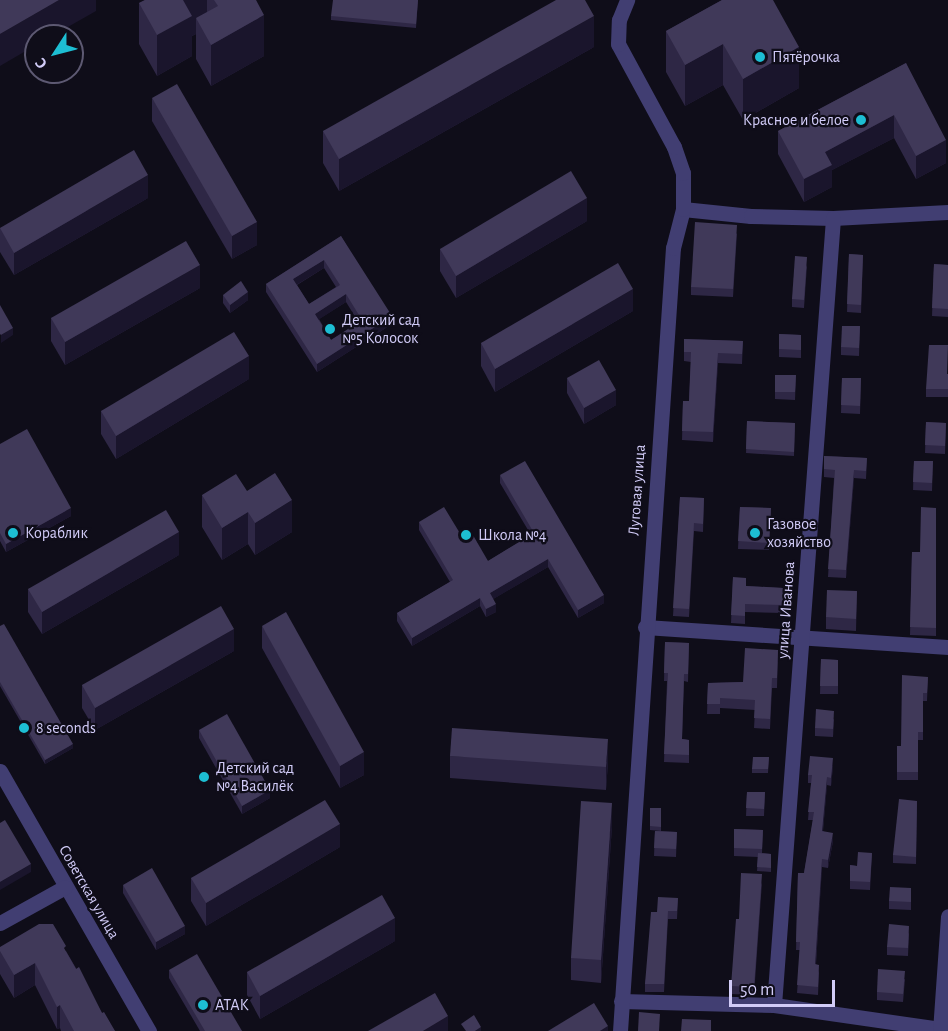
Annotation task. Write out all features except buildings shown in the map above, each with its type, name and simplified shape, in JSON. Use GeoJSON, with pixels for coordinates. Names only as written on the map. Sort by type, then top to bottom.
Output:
{"type":"FeatureCollection","features":[{"type":"Feature","properties":{"kind":"street","name":"Луговая улица"},"geometry":{"type":"LineString","coordinates":[[620,1031],[645,627],[673,248],[683,209],[683,173],[674,147],[618,44],[620,20],[627,0]]}},
{"type":"Feature","properties":{"kind":"street"},"geometry":{"type":"LineString","coordinates":[[683,209],[751,216],[833,218],[948,212]]}},
{"type":"Feature","properties":{"kind":"street","name":"улица Иванова"},"geometry":{"type":"LineString","coordinates":[[774,1005],[833,218]]}},
{"type":"Feature","properties":{"kind":"street"},"geometry":{"type":"LineString","coordinates":[[645,627],[948,647]]}},
{"type":"Feature","properties":{"kind":"street","name":"Советская улица"},"geometry":{"type":"LineString","coordinates":[[0,771],[149,1031]]}},
{"type":"Feature","properties":{"kind":"street"},"geometry":{"type":"LineString","coordinates":[[0,922],[64,886]]}},
{"type":"Feature","properties":{"kind":"street"},"geometry":{"type":"LineString","coordinates":[[621,1001],[774,1005],[940,1030],[948,916]]}},
{"type":"Feature","properties":{"kind":"place","name":"Пятёрочка"},"geometry":{"type":"Point","coordinates":[760,57]}},
{"type":"Feature","properties":{"kind":"place","name":"Красное и белое"},"geometry":{"type":"Point","coordinates":[861,120]}},
{"type":"Feature","properties":{"kind":"place","name":"Детский сад №5 Колосок"},"geometry":{"type":"Point","coordinates":[330,329]}},
{"type":"Feature","properties":{"kind":"place","name":"Кораблик"},"geometry":{"type":"Point","coordinates":[13,533]}},
{"type":"Feature","properties":{"kind":"place","name":"Газовое хозяйство"},"geometry":{"type":"Point","coordinates":[755,533]}},
{"type":"Feature","properties":{"kind":"place","name":"Школа №4"},"geometry":{"type":"Point","coordinates":[466,535]}},
{"type":"Feature","properties":{"kind":"place","name":"8 seconds"},"geometry":{"type":"Point","coordinates":[24,728]}},
{"type":"Feature","properties":{"kind":"place","name":"Детский сад №4 Василёк"},"geometry":{"type":"Point","coordinates":[204,777]}},
{"type":"Feature","properties":{"kind":"place","name":"АТАК"},"geometry":{"type":"Point","coordinates":[203,1005]}}]}
